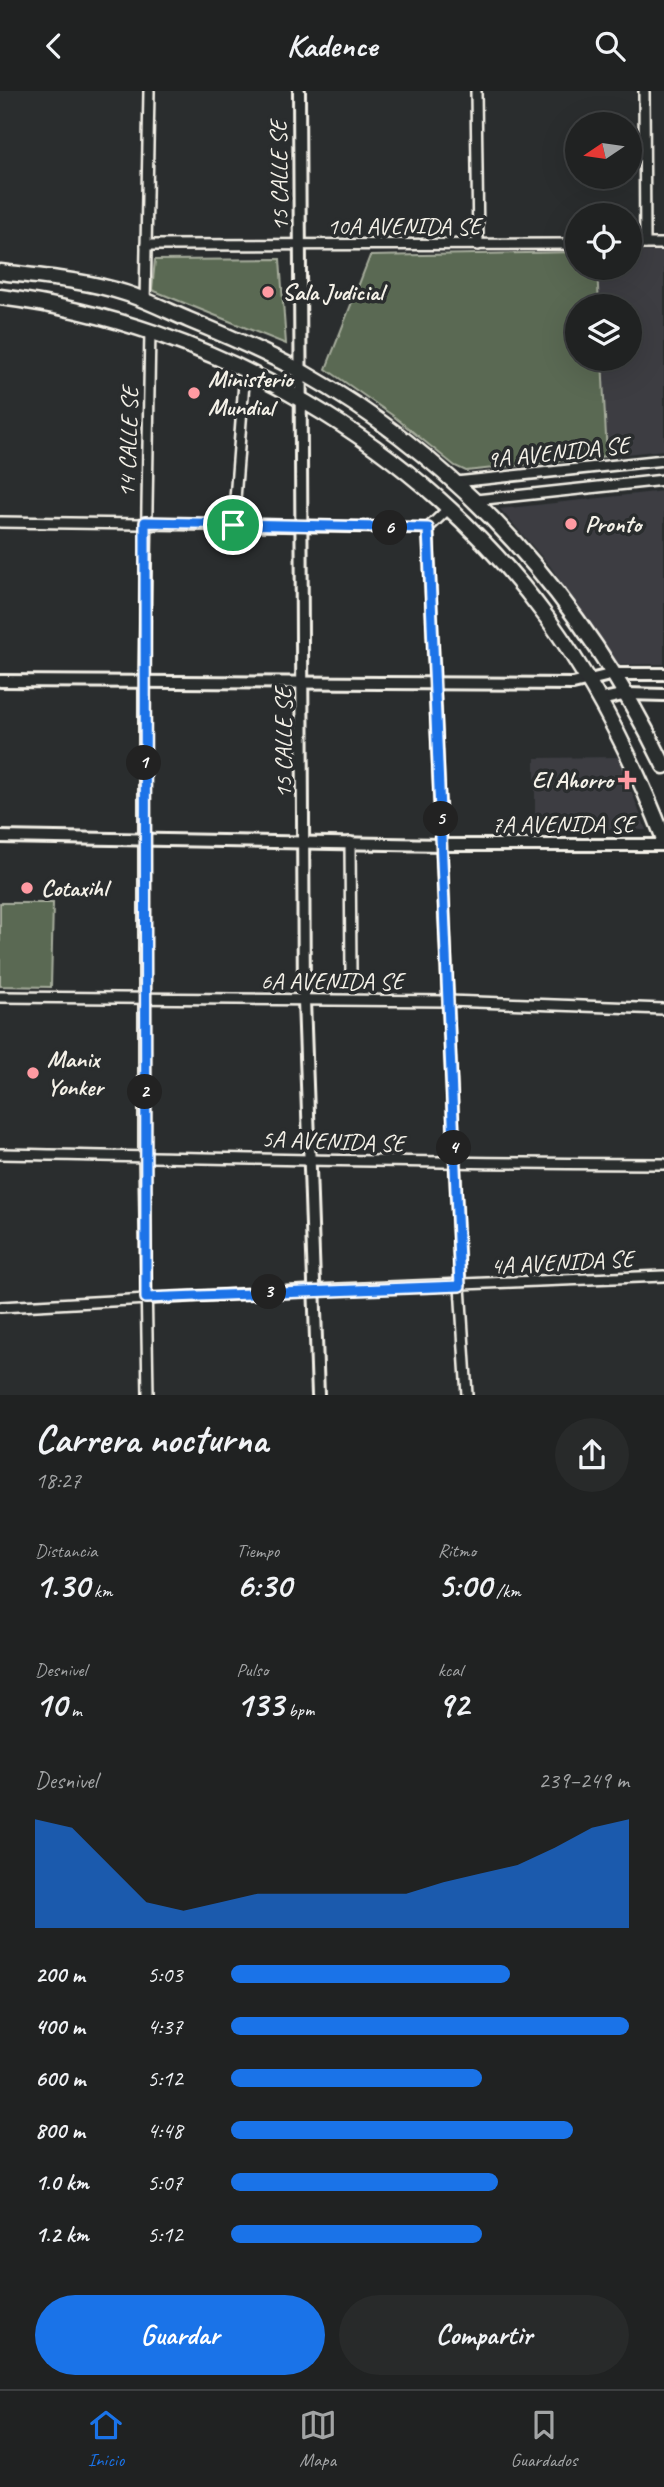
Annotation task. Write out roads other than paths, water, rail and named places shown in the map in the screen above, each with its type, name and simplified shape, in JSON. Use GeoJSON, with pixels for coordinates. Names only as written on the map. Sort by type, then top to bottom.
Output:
{"type":"FeatureCollection","features":[{"type":"Feature","properties":{"kind":"highway"},"geometry":{"type":"LineString","coordinates":[[0,272],[72,281],[125,293],[225,335],[302,372],[382,423],[456,482],[551,583],[627,694],[664,765]]}},
{"type":"Feature","properties":{"kind":"highway"},"geometry":{"type":"LineString","coordinates":[[0,297],[38,301],[150,330],[245,370],[301,401],[395,463],[448,509],[502,563],[548,619],[599,700],[641,779],[664,839]]}},
{"type":"Feature","properties":{"kind":"street"},"geometry":{"type":"LineString","coordinates":[[145,302],[149,91]]}},
{"type":"Feature","properties":{"kind":"street","name":"15 CALLE SE"},"geometry":{"type":"LineString","coordinates":[[299,91],[304,1000],[318,1395]]}},
{"type":"Feature","properties":{"kind":"street"},"geometry":{"type":"LineString","coordinates":[[476,91],[478,245]]}},
{"type":"Feature","properties":{"kind":"street"},"geometry":{"type":"LineString","coordinates":[[644,91],[645,244],[664,244]]}},
{"type":"Feature","properties":{"kind":"street","name":"10A AVENIDA SE"},"geometry":{"type":"LineString","coordinates":[[146,245],[565,244]]}},
{"type":"Feature","properties":{"kind":"street","name":"14 CALLE SE"},"geometry":{"type":"LineString","coordinates":[[148,1395],[144,1157],[144,681],[150,330]]}},
{"type":"Feature","properties":{"kind":"street"},"geometry":{"type":"LineString","coordinates":[[233,525],[245,370]]}},
{"type":"Feature","properties":{"kind":"street","name":"9A AVENIDA SE"},"geometry":{"type":"LineString","coordinates":[[456,482],[664,460]]}},
{"type":"Feature","properties":{"kind":"street","name":"9A AVENIDA SE"},"geometry":{"type":"LineString","coordinates":[[476,501],[664,481]]}},
{"type":"Feature","properties":{"kind":"street"},"geometry":{"type":"LineString","coordinates":[[0,522],[428,528],[448,509]]}},
{"type":"Feature","properties":{"kind":"street"},"geometry":{"type":"LineString","coordinates":[[428,528],[467,1395]]}},
{"type":"Feature","properties":{"kind":"street"},"geometry":{"type":"LineString","coordinates":[[0,681],[573,684],[614,674],[664,674]]}},
{"type":"Feature","properties":{"kind":"street"},"geometry":{"type":"LineString","coordinates":[[599,700],[627,694],[664,695]]}},
{"type":"Feature","properties":{"kind":"street","name":"7A AVENIDA SE"},"geometry":{"type":"LineString","coordinates":[[0,838],[443,845],[664,845]]}},
{"type":"Feature","properties":{"kind":"street"},"geometry":{"type":"LineString","coordinates":[[350,842],[351,974]]}},
{"type":"Feature","properties":{"kind":"street","name":"6A AVENIDA SE"},"geometry":{"type":"LineString","coordinates":[[0,997],[448,1001],[664,1009]]}},
{"type":"Feature","properties":{"kind":"street","name":"5A AVENIDA SE"},"geometry":{"type":"LineString","coordinates":[[0,1154],[455,1164],[664,1164]]}},
{"type":"Feature","properties":{"kind":"street","name":"4A AVENIDA SE"},"geometry":{"type":"LineString","coordinates":[[0,1307],[314,1290],[664,1276]]}},
{"type":"Feature","properties":{"kind":"place","name":"Sala Judicial"},"geometry":{"type":"Point","coordinates":[268,292]}},
{"type":"Feature","properties":{"kind":"place","name":"Ministerio Mundial"},"geometry":{"type":"Point","coordinates":[194,393]}},
{"type":"Feature","properties":{"kind":"place","name":"Pronto"},"geometry":{"type":"Point","coordinates":[571,524]}},
{"type":"Feature","properties":{"kind":"place","name":"El Ahorro"},"geometry":{"type":"Point","coordinates":[627,780]}},
{"type":"Feature","properties":{"kind":"place","name":"Cotaxihl"},"geometry":{"type":"Point","coordinates":[27,888]}},
{"type":"Feature","properties":{"kind":"place","name":"Manix Yonker"},"geometry":{"type":"Point","coordinates":[33,1073]}}]}
